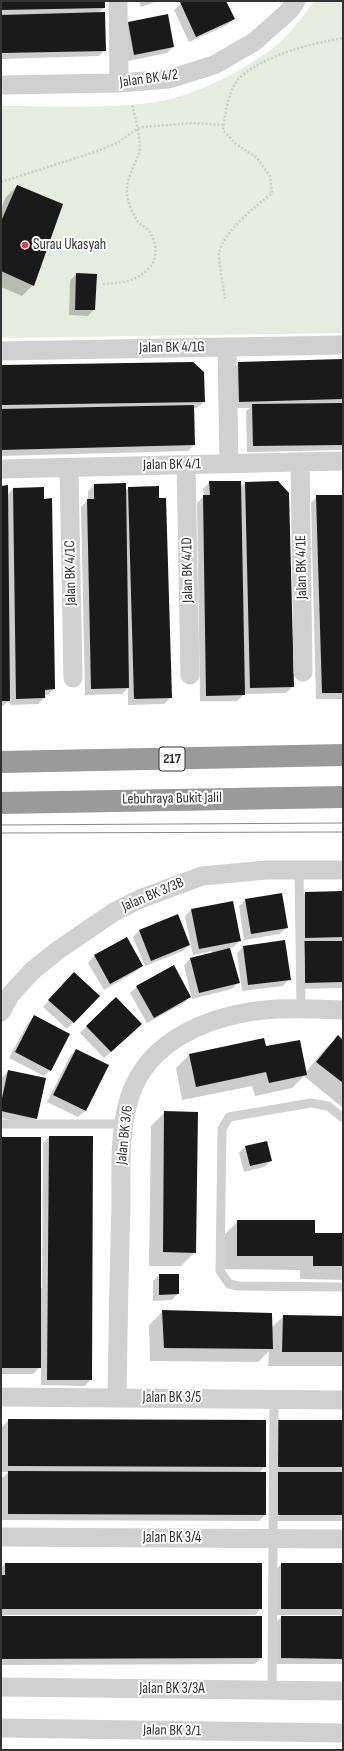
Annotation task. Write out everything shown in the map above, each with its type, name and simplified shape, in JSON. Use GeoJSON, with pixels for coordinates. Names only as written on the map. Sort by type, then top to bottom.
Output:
{"type":"FeatureCollection","features":[{"type":"Feature","properties":{"kind":"highway","name":"217"},"geometry":{"type":"LineString","coordinates":[[1,762],[343,755]]}},
{"type":"Feature","properties":{"kind":"highway"},"geometry":{"type":"LineString","coordinates":[[1,794],[33,801]]}},
{"type":"Feature","properties":{"kind":"highway","name":"Lebuhraya Bukit Jalil"},"geometry":{"type":"LineString","coordinates":[[1,803],[88,800],[343,797]]}},
{"type":"Feature","properties":{"kind":"highway"},"geometry":{"type":"LineString","coordinates":[[1,813],[58,810],[88,800]]}},
{"type":"Feature","properties":{"kind":"street"},"geometry":{"type":"LineString","coordinates":[[118,1],[119,83]]}},
{"type":"Feature","properties":{"kind":"street","name":"Jalan BK 4/2"},"geometry":{"type":"LineString","coordinates":[[1,85],[119,83],[169,79],[214,65],[254,42],[289,11],[296,1]]}},
{"type":"Feature","properties":{"kind":"street","name":"Jalan BK 4/1G"},"geometry":{"type":"LineString","coordinates":[[1,351],[343,345]]}},
{"type":"Feature","properties":{"kind":"street"},"geometry":{"type":"LineString","coordinates":[[227,347],[229,464]]}},
{"type":"Feature","properties":{"kind":"street","name":"Jalan BK 4/1"},"geometry":{"type":"LineString","coordinates":[[1,469],[343,461]]}},
{"type":"Feature","properties":{"kind":"street","name":"Jalan BK 4/1E"},"geometry":{"type":"LineString","coordinates":[[300,462],[303,672]]}},
{"type":"Feature","properties":{"kind":"street","name":"Jalan BK 4/1D"},"geometry":{"type":"LineString","coordinates":[[186,465],[190,675]]}},
{"type":"Feature","properties":{"kind":"street","name":"Jalan BK 4/1C"},"geometry":{"type":"LineString","coordinates":[[69,468],[72,678]]}},
{"type":"Feature","properties":{"kind":"street","name":"Jalan BK 3/3B"},"geometry":{"type":"LineString","coordinates":[[1,1012],[16,988],[32,971],[52,955],[114,912],[171,886],[202,876],[258,870],[343,870]]}},
{"type":"Feature","properties":{"kind":"street","name":"Jalan BK 3/6"},"geometry":{"type":"LineString","coordinates":[[117,1398],[122,1150],[124,1124],[129,1099],[138,1076],[154,1056],[174,1038],[224,1017],[258,1011],[301,1009],[343,1010]]}},
{"type":"Feature","properties":{"kind":"street","name":"Jalan BK 3/5"},"geometry":{"type":"LineString","coordinates":[[1,1397],[343,1400]]}},
{"type":"Feature","properties":{"kind":"street","name":"Jalan BK 3/4"},"geometry":{"type":"LineString","coordinates":[[1,1537],[343,1539]]}},
{"type":"Feature","properties":{"kind":"street","name":"Jalan BK 3/3A"},"geometry":{"type":"LineString","coordinates":[[1,1687],[343,1691]]}},
{"type":"Feature","properties":{"kind":"street","name":"Jalan BK 3/1"},"geometry":{"type":"LineString","coordinates":[[1,1728],[343,1733]]}},
{"type":"Feature","properties":{"kind":"lane"},"geometry":{"type":"LineString","coordinates":[[299,870],[301,1009]]}},
{"type":"Feature","properties":{"kind":"lane"},"geometry":{"type":"LineString","coordinates":[[343,1118],[328,1106],[311,1103],[229,1117],[222,1129],[220,1271],[229,1284],[238,1286],[343,1287]]}},
{"type":"Feature","properties":{"kind":"lane"},"geometry":{"type":"LineString","coordinates":[[1,1124],[124,1124]]}},
{"type":"Feature","properties":{"kind":"lane"},"geometry":{"type":"LineString","coordinates":[[272,1689],[274,1399]]}},
{"type":"Feature","properties":{"kind":"path"},"geometry":{"type":"LineString","coordinates":[[225,299],[219,253],[228,234],[244,217],[272,193],[270,176],[257,158],[236,144],[223,130],[229,98],[237,80],[250,70],[274,56],[306,45],[343,38]]}},
{"type":"Feature","properties":{"kind":"path"},"geometry":{"type":"LineString","coordinates":[[103,284],[130,282],[141,276],[152,266],[156,254],[154,242],[148,231],[137,220],[126,193],[129,177],[139,152],[137,129],[132,104]]}},
{"type":"Feature","properties":{"kind":"path"},"geometry":{"type":"LineString","coordinates":[[1,182],[95,152],[117,143],[137,129],[192,123],[224,125]]}},
{"type":"Feature","properties":{"kind":"shaded area"},"geometry":{"type":"Polygon","coordinates":[[[314,1],[343,1],[343,333],[1,338],[1,106],[76,107],[132,105],[150,103],[182,96],[199,90],[232,74],[247,66],[274,47],[300,20],[314,1]]]}},
{"type":"Feature","properties":{"kind":"building"},"geometry":{"type":"Polygon","coordinates":[[[1,1],[105,1],[105,8],[1,10],[1,1]]]}},
{"type":"Feature","properties":{"kind":"building"},"geometry":{"type":"Polygon","coordinates":[[[226,1],[235,19],[196,37],[180,2],[226,1]]]}},
{"type":"Feature","properties":{"kind":"building"},"geometry":{"type":"Polygon","coordinates":[[[105,12],[106,51],[1,53],[1,15],[105,12]]]}},
{"type":"Feature","properties":{"kind":"building"},"geometry":{"type":"Polygon","coordinates":[[[168,14],[174,47],[134,55],[128,22],[168,14]]]}},
{"type":"Feature","properties":{"kind":"building","name":"Surau Ukasyah"},"geometry":{"type":"Polygon","coordinates":[[[17,185],[63,204],[34,286],[1,271],[1,218],[2,219],[17,185]]]}},
{"type":"Feature","properties":{"kind":"building"},"geometry":{"type":"Polygon","coordinates":[[[76,273],[97,274],[95,310],[75,310],[76,273]]]}},
{"type":"Feature","properties":{"kind":"building"},"geometry":{"type":"Polygon","coordinates":[[[343,359],[343,399],[239,402],[238,362],[343,359]]]}},
{"type":"Feature","properties":{"kind":"building"},"geometry":{"type":"Polygon","coordinates":[[[193,362],[204,372],[205,402],[1,405],[1,365],[193,362]]]}},
{"type":"Feature","properties":{"kind":"building"},"geometry":{"type":"Polygon","coordinates":[[[343,403],[343,445],[253,446],[252,404],[343,403]]]}},
{"type":"Feature","properties":{"kind":"building"},"geometry":{"type":"Polygon","coordinates":[[[194,405],[195,445],[1,450],[1,409],[194,405]]]}},
{"type":"Feature","properties":{"kind":"building"},"geometry":{"type":"Polygon","coordinates":[[[209,481],[241,481],[245,695],[206,696],[203,495],[210,495],[209,481]]]}},
{"type":"Feature","properties":{"kind":"building"},"geometry":{"type":"Polygon","coordinates":[[[278,481],[289,493],[294,687],[250,688],[245,482],[278,481]]]}},
{"type":"Feature","properties":{"kind":"building"},"geometry":{"type":"Polygon","coordinates":[[[126,483],[129,688],[91,689],[87,499],[94,499],[94,484],[126,483]]]}},
{"type":"Feature","properties":{"kind":"building"},"geometry":{"type":"Polygon","coordinates":[[[8,485],[10,701],[1,701],[1,486],[8,485]]]}},
{"type":"Feature","properties":{"kind":"building"},"geometry":{"type":"Polygon","coordinates":[[[159,486],[159,498],[166,498],[172,698],[134,699],[128,487],[159,486]]]}},
{"type":"Feature","properties":{"kind":"building"},"geometry":{"type":"Polygon","coordinates":[[[44,487],[44,499],[52,498],[55,689],[45,690],[45,698],[16,699],[13,488],[44,487]]]}},
{"type":"Feature","properties":{"kind":"building"},"geometry":{"type":"Polygon","coordinates":[[[316,495],[343,495],[343,693],[322,693],[316,495]]]}},
{"type":"Feature","properties":{"kind":"building"},"geometry":{"type":"Polygon","coordinates":[[[343,891],[343,937],[305,938],[305,892],[343,891]]]}},
{"type":"Feature","properties":{"kind":"building"},"geometry":{"type":"Polygon","coordinates":[[[282,893],[288,928],[251,934],[245,899],[282,893]]]}},
{"type":"Feature","properties":{"kind":"building"},"geometry":{"type":"Polygon","coordinates":[[[233,901],[241,941],[199,949],[191,909],[233,901]]]}},
{"type":"Feature","properties":{"kind":"building"},"geometry":{"type":"Polygon","coordinates":[[[178,914],[190,945],[151,961],[139,930],[178,914]]]}},
{"type":"Feature","properties":{"kind":"building"},"geometry":{"type":"Polygon","coordinates":[[[127,937],[143,966],[110,984],[94,955],[127,937]]]}},
{"type":"Feature","properties":{"kind":"building"},"geometry":{"type":"Polygon","coordinates":[[[285,940],[291,980],[248,985],[243,946],[285,940]]]}},
{"type":"Feature","properties":{"kind":"building"},"geometry":{"type":"Polygon","coordinates":[[[304,941],[343,941],[343,982],[305,983],[304,941]]]}},
{"type":"Feature","properties":{"kind":"building"},"geometry":{"type":"Polygon","coordinates":[[[230,948],[240,983],[199,993],[190,958],[230,948]]]}},
{"type":"Feature","properties":{"kind":"building"},"geometry":{"type":"Polygon","coordinates":[[[174,965],[191,997],[154,1018],[136,986],[174,965]]]}},
{"type":"Feature","properties":{"kind":"building"},"geometry":{"type":"Polygon","coordinates":[[[74,972],[100,996],[74,1023],[48,1000],[74,972]]]}},
{"type":"Feature","properties":{"kind":"building"},"geometry":{"type":"Polygon","coordinates":[[[116,997],[142,1024],[111,1052],[86,1026],[116,997]]]}},
{"type":"Feature","properties":{"kind":"building"},"geometry":{"type":"Polygon","coordinates":[[[34,1015],[70,1034],[51,1071],[15,1052],[34,1015]]]}},
{"type":"Feature","properties":{"kind":"building"},"geometry":{"type":"Polygon","coordinates":[[[338,1035],[343,1040],[343,1083],[316,1062],[338,1035]]]}},
{"type":"Feature","properties":{"kind":"building"},"geometry":{"type":"Polygon","coordinates":[[[264,1038],[266,1046],[300,1040],[307,1075],[269,1083],[266,1072],[196,1087],[189,1054],[264,1038]]]}},
{"type":"Feature","properties":{"kind":"building"},"geometry":{"type":"Polygon","coordinates":[[[76,1049],[109,1065],[86,1111],[53,1095],[76,1049]]]}},
{"type":"Feature","properties":{"kind":"building"},"geometry":{"type":"Polygon","coordinates":[[[8,1070],[46,1078],[37,1119],[1,1111],[1,1103],[8,1070]]]}},
{"type":"Feature","properties":{"kind":"building"},"geometry":{"type":"Polygon","coordinates":[[[164,1111],[198,1112],[196,1253],[163,1252],[164,1111]]]}},
{"type":"Feature","properties":{"kind":"building"},"geometry":{"type":"Polygon","coordinates":[[[49,1136],[93,1136],[92,1380],[47,1380],[49,1136]]]}},
{"type":"Feature","properties":{"kind":"building"},"geometry":{"type":"Polygon","coordinates":[[[1,1137],[41,1137],[41,1368],[1,1368],[1,1137]]]}},
{"type":"Feature","properties":{"kind":"building"},"geometry":{"type":"Polygon","coordinates":[[[267,1141],[272,1161],[250,1166],[245,1146],[267,1141]]]}},
{"type":"Feature","properties":{"kind":"building"},"geometry":{"type":"Polygon","coordinates":[[[237,1220],[315,1220],[315,1233],[343,1233],[343,1266],[313,1266],[313,1256],[237,1256],[237,1220]]]}},
{"type":"Feature","properties":{"kind":"building"},"geometry":{"type":"Polygon","coordinates":[[[159,1274],[179,1274],[179,1294],[159,1295],[159,1274]]]}},
{"type":"Feature","properties":{"kind":"building"},"geometry":{"type":"Polygon","coordinates":[[[162,1310],[272,1313],[273,1349],[164,1348],[162,1310]]]}},
{"type":"Feature","properties":{"kind":"building"},"geometry":{"type":"Polygon","coordinates":[[[283,1315],[343,1316],[343,1352],[282,1352],[283,1315]]]}},
{"type":"Feature","properties":{"kind":"building"},"geometry":{"type":"Polygon","coordinates":[[[8,1419],[266,1420],[266,1467],[8,1466],[8,1419]]]}},
{"type":"Feature","properties":{"kind":"building"},"geometry":{"type":"Polygon","coordinates":[[[278,1420],[343,1420],[343,1467],[278,1467],[278,1420]]]}},
{"type":"Feature","properties":{"kind":"building"},"geometry":{"type":"Polygon","coordinates":[[[8,1471],[266,1472],[266,1515],[8,1514],[8,1471]]]}},
{"type":"Feature","properties":{"kind":"building"},"geometry":{"type":"Polygon","coordinates":[[[278,1472],[343,1472],[343,1515],[278,1515],[278,1472]]]}},
{"type":"Feature","properties":{"kind":"building"},"geometry":{"type":"Polygon","coordinates":[[[5,1563],[262,1563],[262,1609],[1,1609],[1,1575],[5,1575],[5,1563]]]}},
{"type":"Feature","properties":{"kind":"building"},"geometry":{"type":"Polygon","coordinates":[[[281,1563],[343,1563],[343,1609],[281,1609],[281,1563]]]}},
{"type":"Feature","properties":{"kind":"building"},"geometry":{"type":"Polygon","coordinates":[[[1,1616],[262,1616],[262,1658],[1,1659],[1,1616]]]}},
{"type":"Feature","properties":{"kind":"building"},"geometry":{"type":"Polygon","coordinates":[[[281,1616],[343,1616],[343,1659],[281,1658],[281,1616]]]}},
{"type":"Feature","properties":{"kind":"tram line"},"geometry":{"type":"LineString","coordinates":[[1,825],[343,823]]}},
{"type":"Feature","properties":{"kind":"tram line"},"geometry":{"type":"LineString","coordinates":[[1,833],[343,832]]}},
{"type":"Feature","properties":{"kind":"place","name":"Surau Ukasyah"},"geometry":{"type":"Point","coordinates":[25,245]}}]}
